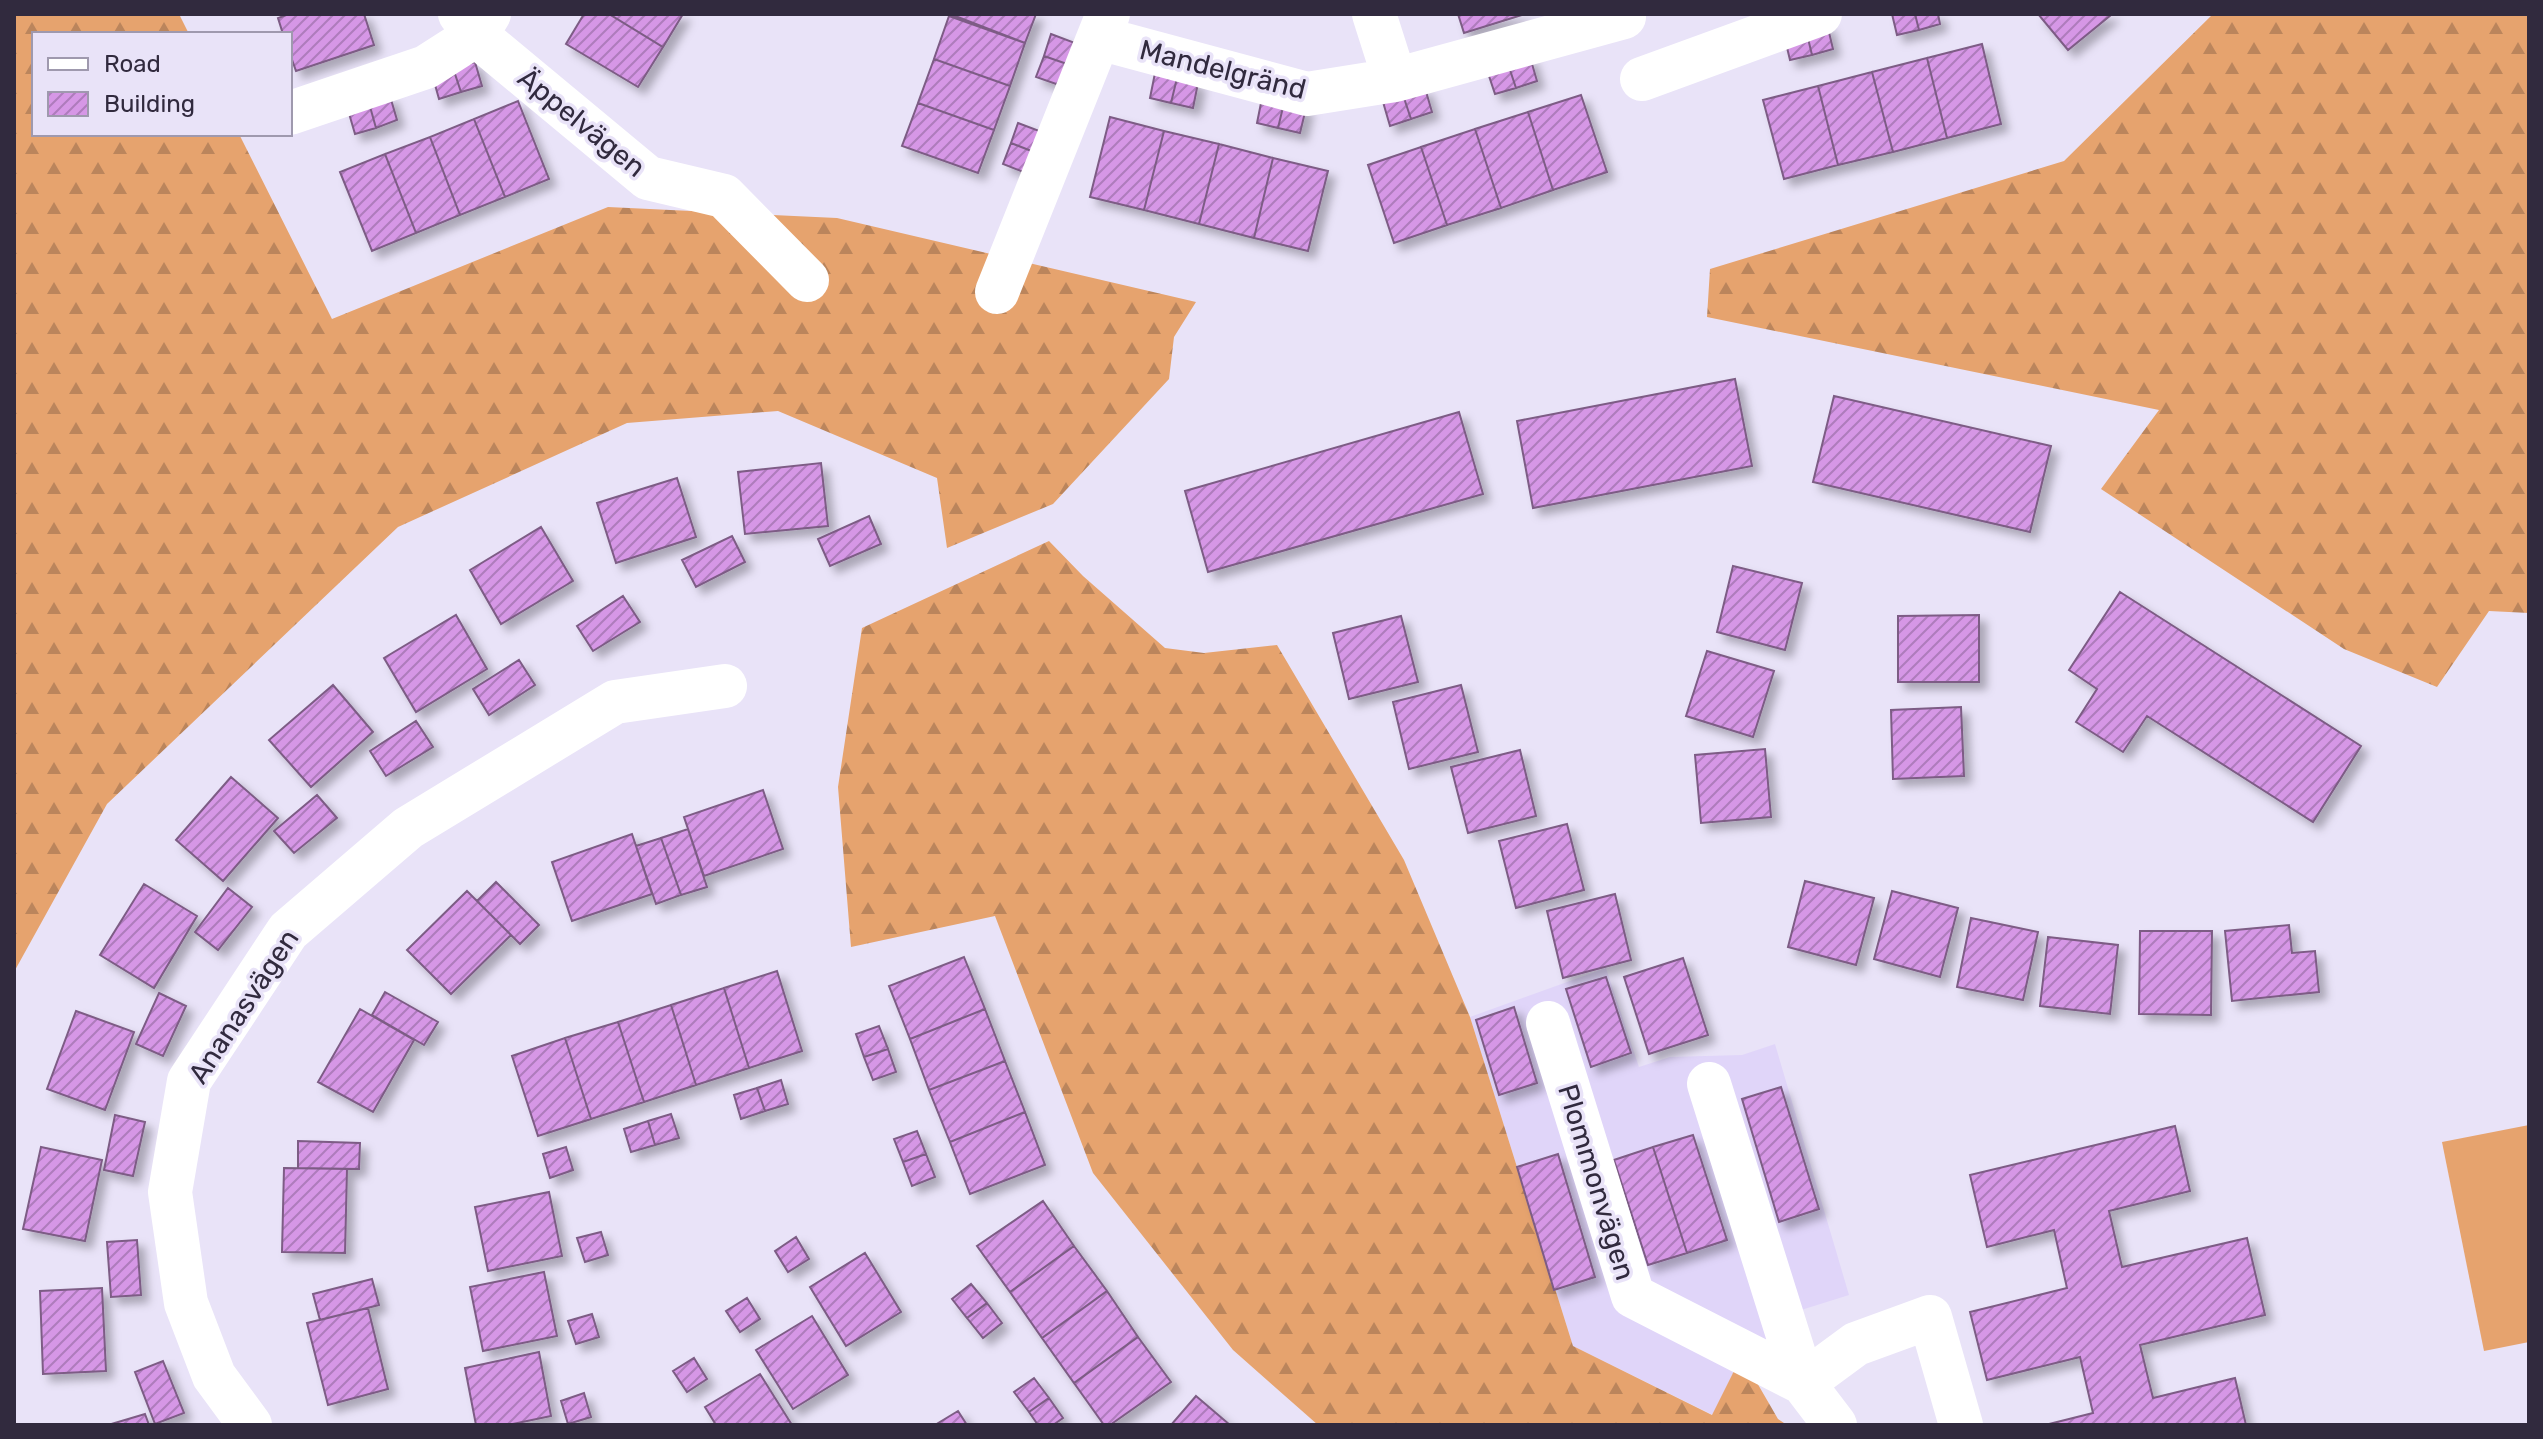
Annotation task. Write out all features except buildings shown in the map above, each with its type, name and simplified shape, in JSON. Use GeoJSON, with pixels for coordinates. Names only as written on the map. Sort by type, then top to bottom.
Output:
{"type":"FeatureCollection","features":[{"type":"Feature","properties":{"kind":"street"},"geometry":{"type":"LineString","coordinates":[[1374,14],[1395,80]]}},
{"type":"Feature","properties":{"kind":"street"},"geometry":{"type":"LineString","coordinates":[[1642,79],[1820,14]]}},
{"type":"Feature","properties":{"kind":"street","name":"Mandelgränd"},"geometry":{"type":"LineString","coordinates":[[997,292],[1104,26],[1307,94],[1395,80],[1624,17]]}},
{"type":"Feature","properties":{"kind":"street","name":"Äppelvägen"},"geometry":{"type":"LineString","coordinates":[[292,112],[426,67],[475,21],[648,178],[724,196],[807,280]]}},
{"type":"Feature","properties":{"kind":"street","name":"Ananasvägen"},"geometry":{"type":"LineString","coordinates":[[250,1425],[214,1376],[186,1303],[170,1192],[189,1081],[288,931],[408,828],[615,702],[725,686]]}},
{"type":"Feature","properties":{"kind":"street","name":"Plommonvägen"},"geometry":{"type":"LineString","coordinates":[[1548,1023],[1633,1296],[1803,1383]]}},
{"type":"Feature","properties":{"kind":"street","name":"Plommonvägen"},"geometry":{"type":"LineString","coordinates":[[1709,1084],[1803,1383],[1835,1425]]}},
{"type":"Feature","properties":{"kind":"street"},"geometry":{"type":"LineString","coordinates":[[1803,1383],[1856,1344],[1930,1317],[1961,1425]]}},
{"type":"Feature","properties":{"kind":"shaded area"},"geometry":{"type":"Polygon","coordinates":[[[1606,968],[1639,1067],[1670,1057],[1742,1055],[1775,1044],[1849,1295],[1798,1311],[1736,1367],[1713,1415],[1573,1346],[1470,1017],[1606,968]]]}},
{"type":"Feature","properties":{"kind":"green space"},"geometry":{"type":"Polygon","coordinates":[[[14,14],[179,14],[188,32],[32,32],[32,136],[240,136],[332,319],[608,207],[837,218],[1196,302],[1174,337],[1169,379],[1053,504],[947,548],[937,478],[778,411],[627,423],[398,527],[107,804],[14,972],[14,14]]]}},
{"type":"Feature","properties":{"kind":"green space"},"geometry":{"type":"Polygon","coordinates":[[[2213,14],[2529,14],[2529,613],[2489,611],[2437,687],[2344,649],[2101,489],[2159,410],[1707,317],[1710,269],[2064,161],[2213,14]]]}},
{"type":"Feature","properties":{"kind":"green space"},"geometry":{"type":"Polygon","coordinates":[[[1049,541],[1083,576],[1165,648],[1204,653],[1277,645],[1404,860],[1470,1017],[1573,1346],[1712,1415],[1736,1367],[1756,1381],[1778,1419],[1787,1425],[1318,1425],[1233,1350],[1093,1173],[995,916],[851,947],[838,787],[862,628],[1049,541]]]}},
{"type":"Feature","properties":{"kind":"green space"},"geometry":{"type":"Polygon","coordinates":[[[2529,1125],[2529,1342],[2484,1351],[2442,1142],[2529,1125]]]}}]}
